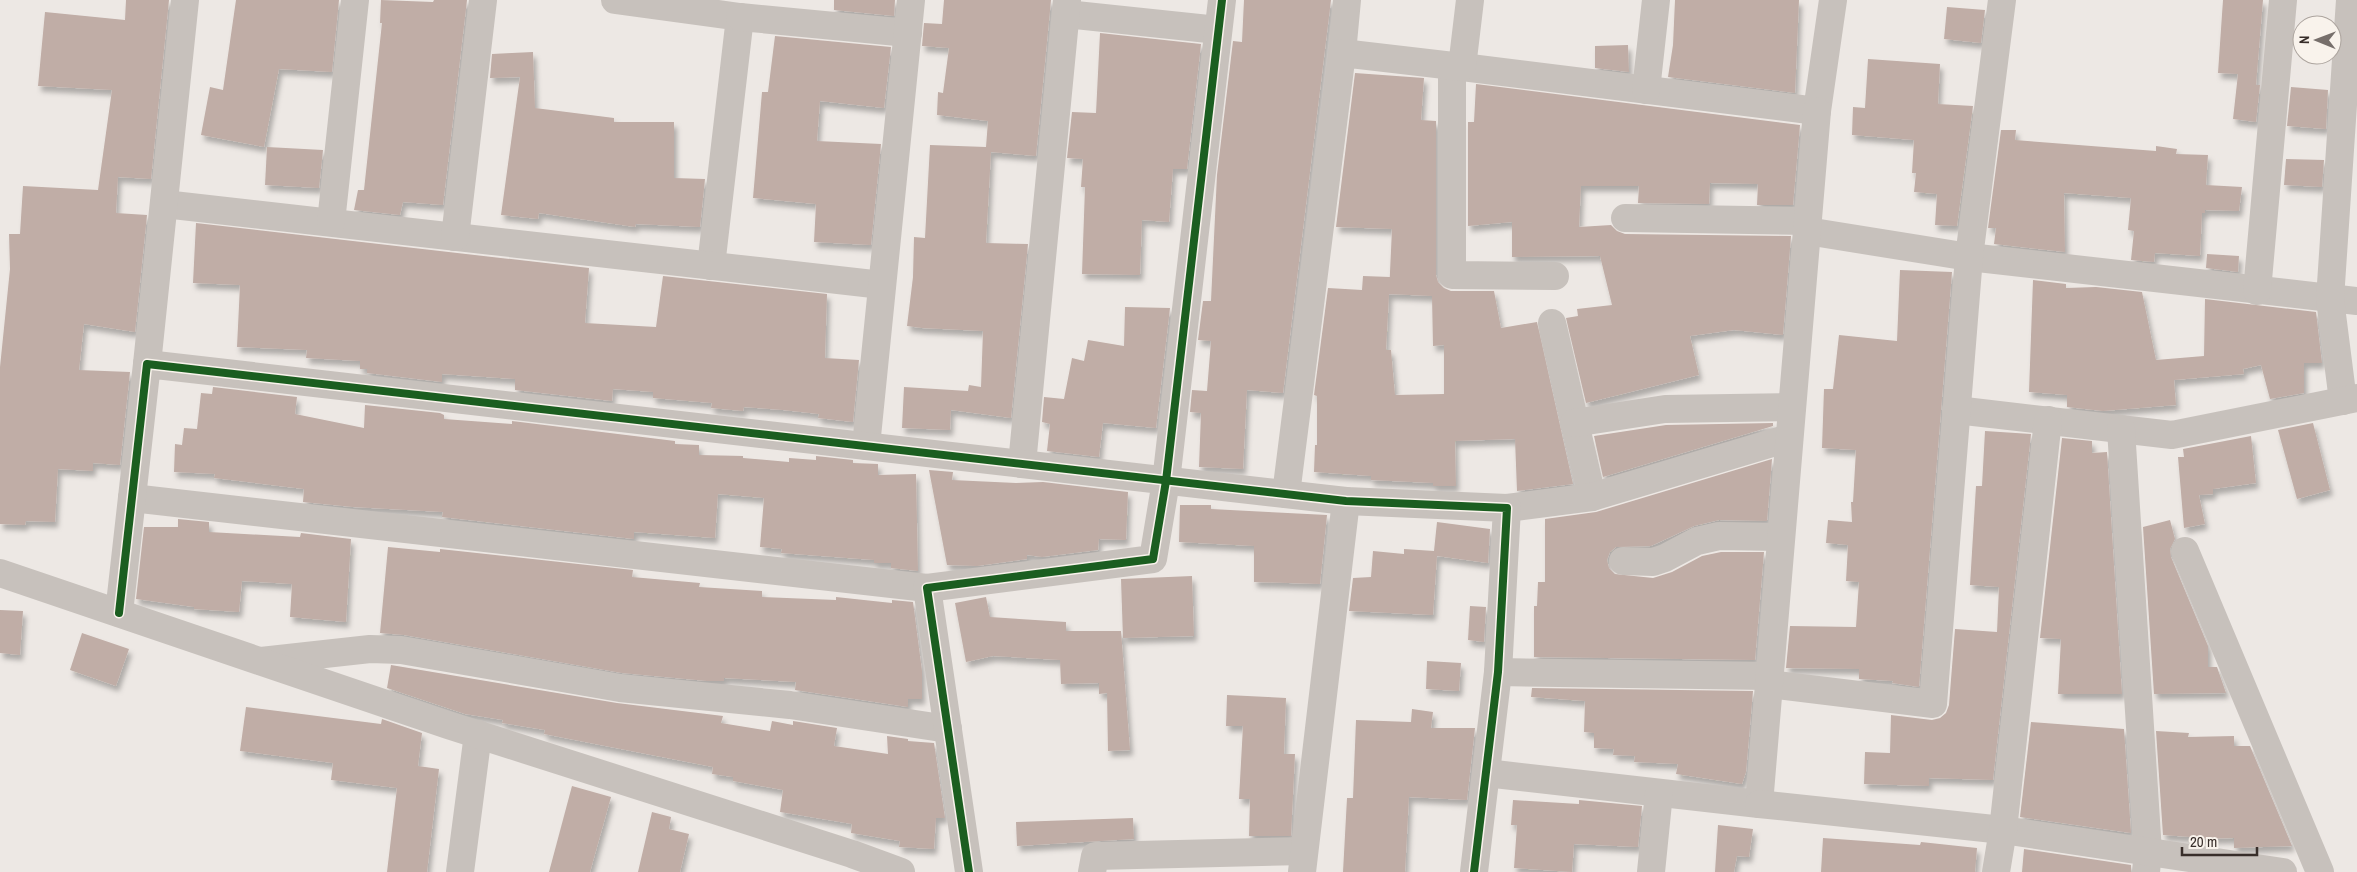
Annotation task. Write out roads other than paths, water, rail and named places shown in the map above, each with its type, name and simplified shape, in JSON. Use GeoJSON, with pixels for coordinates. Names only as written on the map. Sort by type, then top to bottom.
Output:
{"type":"FeatureCollection","features":[{"type":"Feature","properties":{"kind":"street"},"geometry":{"type":"LineString","coordinates":[[119,613],[185,0]]}},
{"type":"Feature","properties":{"kind":"street"},"geometry":{"type":"LineString","coordinates":[[331,222],[355,0]]}},
{"type":"Feature","properties":{"kind":"street"},"geometry":{"type":"LineString","coordinates":[[455,237],[483,0]]}},
{"type":"Feature","properties":{"kind":"street"},"geometry":{"type":"LineString","coordinates":[[615,0],[740,17],[908,33]]}},
{"type":"Feature","properties":{"kind":"street"},"geometry":{"type":"LineString","coordinates":[[866,446],[911,0]]}},
{"type":"Feature","properties":{"kind":"street"},"geometry":{"type":"LineString","coordinates":[[132,498],[927,588],[1153,559],[1166,481],[1222,0]]}},
{"type":"Feature","properties":{"kind":"street"},"geometry":{"type":"LineString","coordinates":[[1286,494],[1342,53],[1347,0]]}},
{"type":"Feature","properties":{"kind":"street"},"geometry":{"type":"LineString","coordinates":[[1470,0],[1457,66],[1452,276],[1555,276]]}},
{"type":"Feature","properties":{"kind":"street"},"geometry":{"type":"LineString","coordinates":[[1646,90],[1656,0]]}},
{"type":"Feature","properties":{"kind":"street"},"geometry":{"type":"LineString","coordinates":[[1759,804],[1817,111],[1833,0]]}},
{"type":"Feature","properties":{"kind":"street"},"geometry":{"type":"LineString","coordinates":[[1498,672],[1769,680],[1933,704],[1968,258],[2002,0]]}},
{"type":"Feature","properties":{"kind":"street"},"geometry":{"type":"LineString","coordinates":[[2258,291],[2283,0]]}},
{"type":"Feature","properties":{"kind":"street"},"geometry":{"type":"LineString","coordinates":[[1956,410],[2172,435],[2350,399],[2330,299],[2351,84],[2350,0]]}},
{"type":"Feature","properties":{"kind":"street"},"geometry":{"type":"LineString","coordinates":[[1022,464],[1066,7],[1218,30]]}},
{"type":"Feature","properties":{"kind":"street"},"geometry":{"type":"LineString","coordinates":[[711,266],[740,17]]}},
{"type":"Feature","properties":{"kind":"street"},"geometry":{"type":"LineString","coordinates":[[1342,53],[1817,111]]}},
{"type":"Feature","properties":{"kind":"street"},"geometry":{"type":"LineString","coordinates":[[164,204],[882,285]]}},
{"type":"Feature","properties":{"kind":"street"},"geometry":{"type":"LineString","coordinates":[[1625,218],[1807,226],[1968,258],[2357,301]]}},
{"type":"Feature","properties":{"kind":"street"},"geometry":{"type":"LineString","coordinates":[[1552,323],[1592,497]]}},
{"type":"Feature","properties":{"kind":"street"},"geometry":{"type":"LineString","coordinates":[[147,364],[1346,501],[1508,508],[1592,497],[1790,438]]}},
{"type":"Feature","properties":{"kind":"street"},"geometry":{"type":"LineString","coordinates":[[1574,423],[1665,409],[1792,407]]}},
{"type":"Feature","properties":{"kind":"street"},"geometry":{"type":"LineString","coordinates":[[1996,872],[2003,830],[2048,420]]}},
{"type":"Feature","properties":{"kind":"street"},"geometry":{"type":"LineString","coordinates":[[2121,429],[2147,862]]}},
{"type":"Feature","properties":{"kind":"street"},"geometry":{"type":"LineString","coordinates":[[1092,872],[1095,856],[1303,861],[1346,501]]}},
{"type":"Feature","properties":{"kind":"street"},"geometry":{"type":"LineString","coordinates":[[1474,872],[1498,672],[1508,508]]}},
{"type":"Feature","properties":{"kind":"street"},"geometry":{"type":"LineString","coordinates":[[1623,561],[1653,562],[1665,558],[1697,541],[1719,536],[1782,537]]}},
{"type":"Feature","properties":{"kind":"street"},"geometry":{"type":"LineString","coordinates":[[2185,551],[2320,872]]}},
{"type":"Feature","properties":{"kind":"street"},"geometry":{"type":"LineString","coordinates":[[0,574],[478,734],[852,854],[901,872]]}},
{"type":"Feature","properties":{"kind":"street"},"geometry":{"type":"LineString","coordinates":[[927,588],[969,872]]}},
{"type":"Feature","properties":{"kind":"street"},"geometry":{"type":"LineString","coordinates":[[261,661],[370,649],[401,650],[620,688],[790,705],[948,729]]}},
{"type":"Feature","properties":{"kind":"street"},"geometry":{"type":"LineString","coordinates":[[460,872],[478,734]]}},
{"type":"Feature","properties":{"kind":"street"},"geometry":{"type":"LineString","coordinates":[[1486,773],[2003,830],[2147,862],[2283,872]]}},
{"type":"Feature","properties":{"kind":"street"},"geometry":{"type":"LineString","coordinates":[[1651,872],[1659,793]]}}]}
